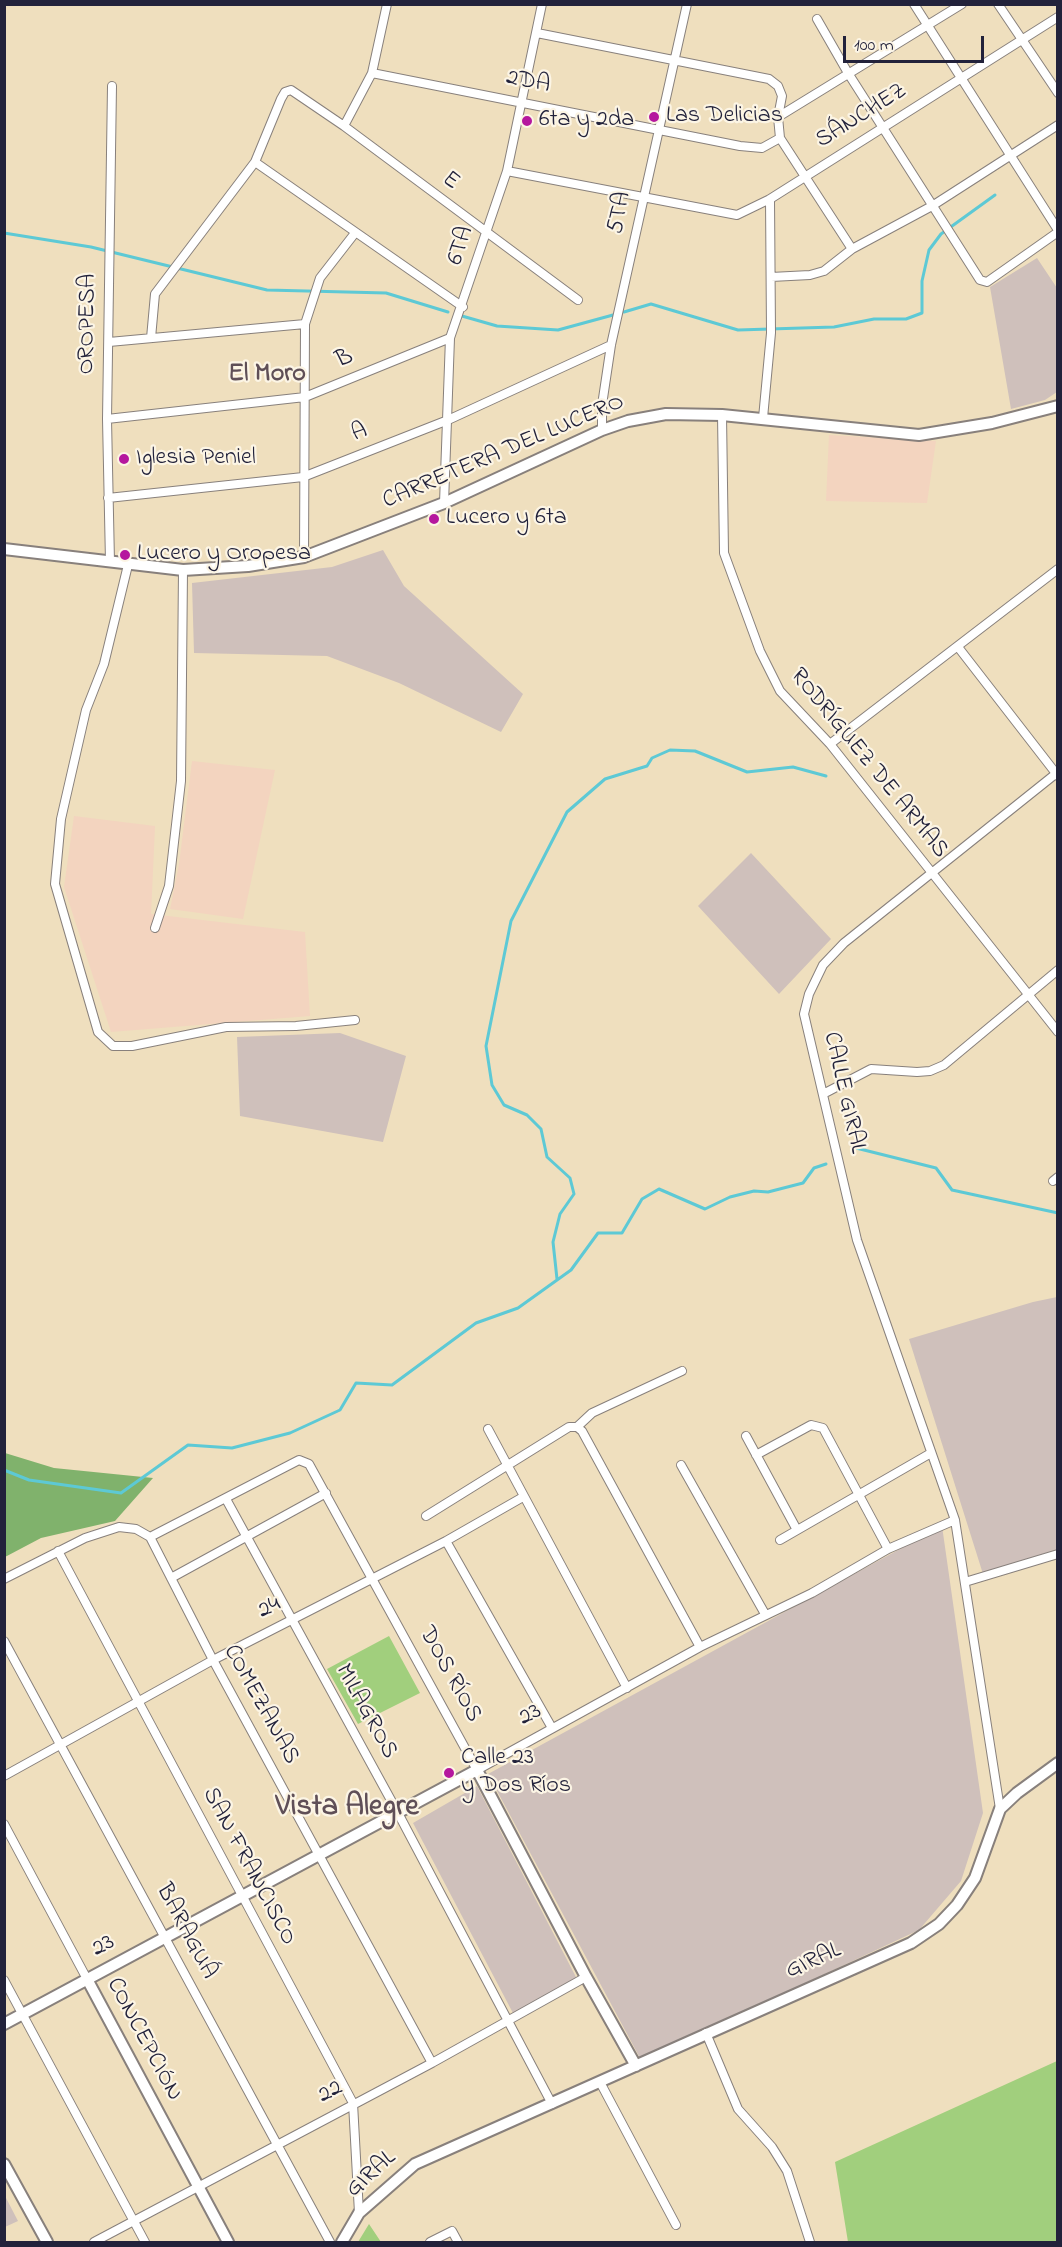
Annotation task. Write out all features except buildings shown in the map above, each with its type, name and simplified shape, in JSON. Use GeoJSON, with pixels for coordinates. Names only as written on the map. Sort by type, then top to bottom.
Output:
{"type":"FeatureCollection","features":[{"type":"Feature","properties":{"kind":"street"},"geometry":{"type":"LineString","coordinates":[[344,126],[372,73],[387,4]]}},
{"type":"Feature","properties":{"kind":"street","name":"6TA"},"geometry":{"type":"LineString","coordinates":[[444,503],[450,338],[463,307],[507,171],[542,4]]}},
{"type":"Feature","properties":{"kind":"street","name":"5TA"},"geometry":{"type":"LineString","coordinates":[[602,430],[602,405],[611,345],[687,4]]}},
{"type":"Feature","properties":{"kind":"street"},"geometry":{"type":"LineString","coordinates":[[817,19],[946,230],[983,283],[1058,231],[914,4]]}},
{"type":"Feature","properties":{"kind":"street"},"geometry":{"type":"LineString","coordinates":[[778,117],[962,4]]}},
{"type":"Feature","properties":{"kind":"street"},"geometry":{"type":"LineString","coordinates":[[998,4],[1058,93]]}},
{"type":"Feature","properties":{"kind":"street","name":"SÁNCHEZ"},"geometry":{"type":"LineString","coordinates":[[644,197],[737,215],[770,199],[1058,17]]}},
{"type":"Feature","properties":{"kind":"street"},"geometry":{"type":"LineString","coordinates":[[537,33],[769,79],[778,86],[782,96],[777,131],[780,138],[852,249]]}},
{"type":"Feature","properties":{"kind":"street","name":"2DA"},"geometry":{"type":"LineString","coordinates":[[372,73],[751,147],[762,148],[780,138]]}},
{"type":"Feature","properties":{"kind":"street","name":"OROPESA"},"geometry":{"type":"LineString","coordinates":[[110,562],[107,419],[112,86]]}},
{"type":"Feature","properties":{"kind":"street","name":"E"},"geometry":{"type":"LineString","coordinates":[[255,162],[285,92],[291,90],[344,126],[578,300]]}},
{"type":"Feature","properties":{"kind":"street"},"geometry":{"type":"LineString","coordinates":[[771,277],[810,275],[824,271],[852,249],[932,206],[1058,125]]}},
{"type":"Feature","properties":{"kind":"street"},"geometry":{"type":"LineString","coordinates":[[152,338],[155,294],[255,162],[355,234],[463,307]]}},
{"type":"Feature","properties":{"kind":"street"},"geometry":{"type":"LineString","coordinates":[[507,171],[644,197]]}},
{"type":"Feature","properties":{"kind":"street"},"geometry":{"type":"LineString","coordinates":[[763,418],[771,333],[770,199]]}},
{"type":"Feature","properties":{"kind":"street"},"geometry":{"type":"LineString","coordinates":[[304,557],[305,324],[320,278],[355,234]]}},
{"type":"Feature","properties":{"kind":"street"},"geometry":{"type":"LineString","coordinates":[[109,342],[305,324]]}},
{"type":"Feature","properties":{"kind":"street","name":"B"},"geometry":{"type":"LineString","coordinates":[[107,419],[305,397],[450,338]]}},
{"type":"Feature","properties":{"kind":"street","name":"A"},"geometry":{"type":"LineString","coordinates":[[108,498],[303,477],[448,420],[611,345]]}},
{"type":"Feature","properties":{"kind":"street","name":"CARRETERA DEL LUCERO"},"geometry":{"type":"LineString","coordinates":[[4,549],[183,570],[248,566],[304,557],[444,503],[602,430],[628,421],[666,414],[722,415],[919,435],[992,423],[1058,406]]}},
{"type":"Feature","properties":{"kind":"street","name":"RODRÍGUEZ DE ARMAS"},"geometry":{"type":"LineString","coordinates":[[722,415],[724,553],[760,651],[780,691],[830,744],[1058,1032]]}},
{"type":"Feature","properties":{"kind":"street"},"geometry":{"type":"LineString","coordinates":[[128,565],[104,664],[86,710],[61,819],[55,884],[98,1032],[113,1046],[132,1046],[226,1027],[296,1026],[355,1020]]}},
{"type":"Feature","properties":{"kind":"street"},"geometry":{"type":"LineString","coordinates":[[830,744],[1058,569]]}},
{"type":"Feature","properties":{"kind":"street"},"geometry":{"type":"LineString","coordinates":[[155,928],[170,886],[181,781],[183,570]]}},
{"type":"Feature","properties":{"kind":"street"},"geometry":{"type":"LineString","coordinates":[[958,647],[1057,774]]}},
{"type":"Feature","properties":{"kind":"street","name":"CALLE GIRAL"},"geometry":{"type":"LineString","coordinates":[[955,1520],[857,1240],[825,1093],[804,1014],[809,994],[824,965],[844,943],[931,871],[1057,774]]}},
{"type":"Feature","properties":{"kind":"street"},"geometry":{"type":"LineString","coordinates":[[825,1093],[871,1069],[917,1072],[930,1071],[944,1065],[1058,969]]}},
{"type":"Feature","properties":{"kind":"street"},"geometry":{"type":"LineString","coordinates":[[580,1429],[592,1413],[682,1371]]}},
{"type":"Feature","properties":{"kind":"street"},"geometry":{"type":"LineString","coordinates":[[756,1455],[811,1425],[823,1428],[888,1549]]}},
{"type":"Feature","properties":{"kind":"street"},"geometry":{"type":"LineString","coordinates":[[426,1516],[569,1427],[580,1429]]}},
{"type":"Feature","properties":{"kind":"street"},"geometry":{"type":"LineString","coordinates":[[488,1429],[627,1688]]}},
{"type":"Feature","properties":{"kind":"street"},"geometry":{"type":"LineString","coordinates":[[580,1429],[700,1647]]}},
{"type":"Feature","properties":{"kind":"street"},"geometry":{"type":"LineString","coordinates":[[746,1436],[797,1530]]}},
{"type":"Feature","properties":{"kind":"street"},"geometry":{"type":"LineString","coordinates":[[780,1540],[930,1452]]}},
{"type":"Feature","properties":{"kind":"street","name":"DOS RÍOS"},"geometry":{"type":"LineString","coordinates":[[226,1499],[299,1460],[309,1464],[373,1577],[586,1977],[636,2066]]}},
{"type":"Feature","properties":{"kind":"street"},"geometry":{"type":"LineString","coordinates":[[681,1465],[765,1614]]}},
{"type":"Feature","properties":{"kind":"street"},"geometry":{"type":"LineString","coordinates":[[171,1578],[326,1493]]}},
{"type":"Feature","properties":{"kind":"street","name":"24"},"geometry":{"type":"LineString","coordinates":[[4,1776],[213,1660],[446,1541],[523,1497]]}},
{"type":"Feature","properties":{"kind":"street"},"geometry":{"type":"LineString","coordinates":[[4,1579],[85,1538],[119,1527],[136,1529],[150,1537],[226,1499]]}},
{"type":"Feature","properties":{"kind":"street","name":"MILAGROS"},"geometry":{"type":"LineString","coordinates":[[226,1499],[398,1813],[552,2104]]}},
{"type":"Feature","properties":{"kind":"street","name":"23"},"geometry":{"type":"LineString","coordinates":[[4,2024],[321,1855],[700,1647],[813,1593],[888,1549],[955,1520]]}},
{"type":"Feature","properties":{"kind":"street","name":"GIRAL"},"geometry":{"type":"LineString","coordinates":[[342,2242],[359,2213],[415,2164],[601,2084],[706,2033],[911,1943],[939,1924],[957,1905],[975,1878],[1000,1809],[955,1520]]}},
{"type":"Feature","properties":{"kind":"street","name":"COMEZANAS"},"geometry":{"type":"LineString","coordinates":[[150,1537],[213,1660],[432,2063]]}},
{"type":"Feature","properties":{"kind":"street"},"geometry":{"type":"LineString","coordinates":[[446,1541],[552,1728]]}},
{"type":"Feature","properties":{"kind":"street","name":"SAN FRANCISCO"},"geometry":{"type":"LineString","coordinates":[[58,1551],[353,2103],[359,2213]]}},
{"type":"Feature","properties":{"kind":"street"},"geometry":{"type":"LineString","coordinates":[[965,1582],[1058,1554]]}},
{"type":"Feature","properties":{"kind":"street","name":"BARAGUÁ"},"geometry":{"type":"LineString","coordinates":[[4,1641],[330,2242]]}},
{"type":"Feature","properties":{"kind":"street"},"geometry":{"type":"LineString","coordinates":[[1000,1809],[1017,1793],[1058,1763]]}},
{"type":"Feature","properties":{"kind":"street","name":"CONCEPCIÓN"},"geometry":{"type":"LineString","coordinates":[[4,1824],[228,2242]]}},
{"type":"Feature","properties":{"kind":"street","name":"22"},"geometry":{"type":"LineString","coordinates":[[94,2242],[432,2063],[586,1977]]}},
{"type":"Feature","properties":{"kind":"street"},"geometry":{"type":"LineString","coordinates":[[4,1980],[145,2242]]}},
{"type":"Feature","properties":{"kind":"street"},"geometry":{"type":"LineString","coordinates":[[706,2033],[738,2109],[772,2147],[787,2171],[810,2242]]}},
{"type":"Feature","properties":{"kind":"street"},"geometry":{"type":"LineString","coordinates":[[601,2084],[676,2225]]}},
{"type":"Feature","properties":{"kind":"street"},"geometry":{"type":"LineString","coordinates":[[4,2164],[47,2242]]}},
{"type":"Feature","properties":{"kind":"street"},"geometry":{"type":"LineString","coordinates":[[430,2242],[452,2231],[458,2242]]}},
{"type":"Feature","properties":{"kind":"shaded area"},"geometry":{"type":"Polygon","coordinates":[[[1037,258],[1057,288],[1057,392],[1045,400],[1011,409],[990,287],[1037,258]]]}},
{"type":"Feature","properties":{"kind":"shaded area"},"geometry":{"type":"Polygon","coordinates":[[[829,435],[936,441],[927,503],[826,501],[829,435]]]}},
{"type":"Feature","properties":{"kind":"shaded area"},"geometry":{"type":"Polygon","coordinates":[[[383,550],[404,586],[523,694],[501,732],[399,683],[327,656],[194,653],[192,583],[332,567],[383,550]]]}},
{"type":"Feature","properties":{"kind":"shaded area"},"geometry":{"type":"Polygon","coordinates":[[[192,761],[275,770],[243,919],[170,909],[179,864],[192,761]]]}},
{"type":"Feature","properties":{"kind":"shaded area"},"geometry":{"type":"Polygon","coordinates":[[[74,816],[155,826],[151,914],[305,932],[310,1016],[111,1032],[64,887],[74,816]]]}},
{"type":"Feature","properties":{"kind":"shaded area"},"geometry":{"type":"Polygon","coordinates":[[[751,853],[831,939],[779,994],[698,906],[751,853]]]}},
{"type":"Feature","properties":{"kind":"shaded area"},"geometry":{"type":"Polygon","coordinates":[[[340,1033],[406,1056],[383,1142],[240,1116],[237,1037],[340,1033]]]}},
{"type":"Feature","properties":{"kind":"shaded area"},"geometry":{"type":"Polygon","coordinates":[[[1057,1297],[1057,1550],[983,1574],[909,1339],[1057,1297]]]}},
{"type":"Feature","properties":{"kind":"shaded area"},"geometry":{"type":"Polygon","coordinates":[[[942,1526],[983,1813],[961,1881],[919,1930],[641,2060],[488,1774],[942,1526]]]}},
{"type":"Feature","properties":{"kind":"shaded area"},"geometry":{"type":"Polygon","coordinates":[[[477,1786],[578,1981],[514,2015],[413,1823],[477,1786]]]}},
{"type":"Feature","properties":{"kind":"shaded area"},"geometry":{"type":"Polygon","coordinates":[[[5,2196],[18,2221],[4,2227],[5,2196]]]}},
{"type":"Feature","properties":{"kind":"green space"},"geometry":{"type":"Polygon","coordinates":[[[5,1453],[54,1468],[153,1478],[115,1521],[41,1538],[5,1557],[5,1453]]]}},
{"type":"Feature","properties":{"kind":"green space"},"geometry":{"type":"Polygon","coordinates":[[[389,1636],[420,1693],[358,1724],[327,1669],[389,1636]]]}},
{"type":"Feature","properties":{"kind":"green space"},"geometry":{"type":"Polygon","coordinates":[[[1057,2061],[1057,2242],[848,2242],[835,2162],[1057,2061]]]}},
{"type":"Feature","properties":{"kind":"green space"},"geometry":{"type":"Polygon","coordinates":[[[369,2224],[381,2242],[358,2242],[369,2224]]]}},
{"type":"Feature","properties":{"kind":"waterway"},"geometry":{"type":"LineString","coordinates":[[624,312],[651,304],[738,330],[834,327],[874,319],[906,319],[922,313],[922,281],[929,250],[941,234],[995,195]]}},
{"type":"Feature","properties":{"kind":"waterway"},"geometry":{"type":"LineString","coordinates":[[4,233],[91,247],[267,290],[386,293],[448,312]]}},
{"type":"Feature","properties":{"kind":"waterway"},"geometry":{"type":"LineString","coordinates":[[462,316],[497,326],[558,330],[613,315]]}},
{"type":"Feature","properties":{"kind":"waterway"},"geometry":{"type":"LineString","coordinates":[[557,1279],[553,1242],[560,1214],[574,1194],[570,1178],[547,1157],[541,1129],[527,1115],[504,1105],[492,1085],[486,1046],[511,921],[567,812],[605,779],[647,766],[652,758],[670,750],[695,751],[747,772],[793,767],[826,776]]}},
{"type":"Feature","properties":{"kind":"waterway"},"geometry":{"type":"LineString","coordinates":[[852,1147],[936,1168],[952,1190],[1058,1213]]}},
{"type":"Feature","properties":{"kind":"waterway"},"geometry":{"type":"LineString","coordinates":[[4,1470],[29,1480],[121,1493],[188,1445],[232,1448],[290,1433],[340,1410],[356,1383],[392,1385],[476,1323],[518,1308],[571,1270],[598,1233],[622,1233],[642,1199],[659,1189],[705,1209],[730,1197],[754,1191],[768,1192],[803,1183],[814,1168],[826,1164]]}},
{"type":"Feature","properties":{"kind":"place","name":"Las Delicias"},"geometry":{"type":"Point","coordinates":[654,117]}},
{"type":"Feature","properties":{"kind":"place","name":"6ta y 2da"},"geometry":{"type":"Point","coordinates":[527,121]}},
{"type":"Feature","properties":{"kind":"place","name":"Iglesia Peniel"},"geometry":{"type":"Point","coordinates":[124,459]}},
{"type":"Feature","properties":{"kind":"place","name":"Lucero y 6ta"},"geometry":{"type":"Point","coordinates":[434,519]}},
{"type":"Feature","properties":{"kind":"place","name":"Lucero y Oropesa"},"geometry":{"type":"Point","coordinates":[125,555]}},
{"type":"Feature","properties":{"kind":"place","name":"Calle 23 y Dos Ríos"},"geometry":{"type":"Point","coordinates":[449,1773]}},
{"type":"Feature","properties":{"kind":"district","name":"El Moro"},"geometry":{"type":"Point","coordinates":[267,376]}},
{"type":"Feature","properties":{"kind":"district","name":"Vista Alegre"},"geometry":{"type":"Point","coordinates":[347,1809]}}]}
